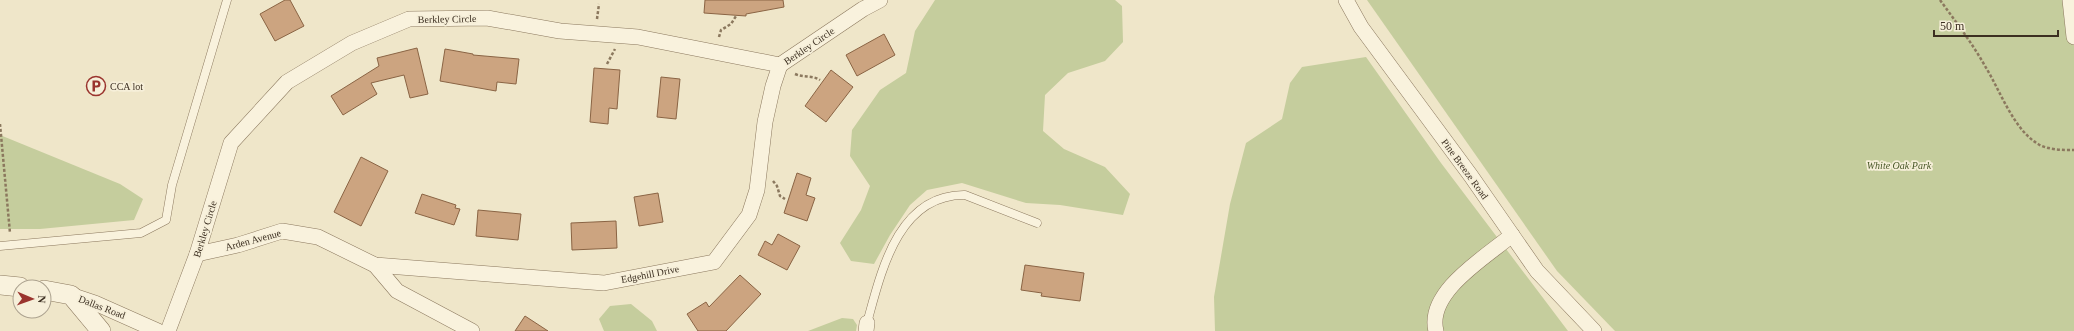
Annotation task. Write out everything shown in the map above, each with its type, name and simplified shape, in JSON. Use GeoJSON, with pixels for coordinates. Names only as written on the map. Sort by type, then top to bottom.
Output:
{"type":"FeatureCollection","features":[{"type":"Feature","properties":{"kind":"street","name":"Berkley Circle"},"geometry":{"type":"LineString","coordinates":[[168,331],[197,254],[231,144],[287,82],[352,43],[409,19],[487,18],[560,30],[638,37],[785,68],[863,9],[880,0]]}},
{"type":"Feature","properties":{"kind":"street","name":"Pine Breeze Road"},"geometry":{"type":"LineString","coordinates":[[1346,0],[1361,27],[1471,176],[1537,271],[1594,331]]}},
{"type":"Feature","properties":{"kind":"street"},"geometry":{"type":"LineString","coordinates":[[2070,0],[2074,37]]}},
{"type":"Feature","properties":{"kind":"street","name":"Edgehill Drive"},"geometry":{"type":"LineString","coordinates":[[375,265],[604,283],[714,262],[749,215],[757,190],[765,122],[773,86],[785,68]]}},
{"type":"Feature","properties":{"kind":"street","name":"Arden Avenue"},"geometry":{"type":"LineString","coordinates":[[197,254],[238,246],[282,231],[318,237],[375,265]]}},
{"type":"Feature","properties":{"kind":"street"},"geometry":{"type":"LineString","coordinates":[[1436,331],[1436,311],[1452,284],[1512,235]]}},
{"type":"Feature","properties":{"kind":"street"},"geometry":{"type":"LineString","coordinates":[[375,265],[398,290],[472,331]]}},
{"type":"Feature","properties":{"kind":"street"},"geometry":{"type":"LineString","coordinates":[[0,285],[12,286]]}},
{"type":"Feature","properties":{"kind":"street","name":"Dallas Road"},"geometry":{"type":"LineString","coordinates":[[52,291],[71,295],[95,303],[158,331]]}},
{"type":"Feature","properties":{"kind":"street"},"geometry":{"type":"LineString","coordinates":[[71,295],[101,331]]}},
{"type":"Feature","properties":{"kind":"lane"},"geometry":{"type":"LineString","coordinates":[[0,246],[141,232],[166,220],[172,185],[227,0]]}},
{"type":"Feature","properties":{"kind":"lane"},"geometry":{"type":"LineString","coordinates":[[867,327],[883,269],[894,241],[908,220],[924,206],[952,195],[965,195],[1037,223]]}},
{"type":"Feature","properties":{"kind":"path"},"geometry":{"type":"LineString","coordinates":[[1940,0],[1985,66],[2001,96],[2024,131],[2039,145],[2058,149],[2074,150]]}},
{"type":"Feature","properties":{"kind":"path"},"geometry":{"type":"LineString","coordinates":[[596,22],[599,4]]}},
{"type":"Feature","properties":{"kind":"path"},"geometry":{"type":"LineString","coordinates":[[718,41],[721,30],[731,24],[736,16]]}},
{"type":"Feature","properties":{"kind":"path"},"geometry":{"type":"LineString","coordinates":[[607,64],[614,54],[616,43]]}},
{"type":"Feature","properties":{"kind":"path"},"geometry":{"type":"LineString","coordinates":[[785,68],[799,76],[813,76],[820,80]]}},
{"type":"Feature","properties":{"kind":"path"},"geometry":{"type":"LineString","coordinates":[[0,124],[11,246]]}},
{"type":"Feature","properties":{"kind":"path"},"geometry":{"type":"LineString","coordinates":[[768,180],[775,183],[780,196],[786,199]]}},
{"type":"Feature","properties":{"kind":"green space"},"geometry":{"type":"Polygon","coordinates":[[[935,0],[1115,0],[1122,6],[1123,42],[1105,61],[1068,73],[1045,95],[1043,131],[1064,149],[1105,167],[1130,194],[1123,215],[1060,205],[1026,203],[962,183],[927,190],[910,205],[890,235],[874,264],[851,261],[840,243],[861,210],[870,186],[850,156],[852,130],[880,90],[906,73],[915,31],[935,0]]]}},
{"type":"Feature","properties":{"kind":"green space","name":"White Oak Park"},"geometry":{"type":"Polygon","coordinates":[[[1367,0],[2074,0],[2074,331],[1615,331],[1557,271],[1367,0]]]}},
{"type":"Feature","properties":{"kind":"green space"},"geometry":{"type":"Polygon","coordinates":[[[1366,57],[1441,163],[1568,331],[1215,331],[1214,297],[1230,204],[1246,143],[1282,119],[1290,83],[1302,67],[1366,57]]]}},
{"type":"Feature","properties":{"kind":"green space"},"geometry":{"type":"Polygon","coordinates":[[[0,135],[120,184],[143,199],[134,220],[40,229],[0,229],[0,135]]]}},
{"type":"Feature","properties":{"kind":"green space"},"geometry":{"type":"Polygon","coordinates":[[[631,304],[652,321],[657,331],[604,331],[599,319],[610,306],[631,304]]]}},
{"type":"Feature","properties":{"kind":"green space"},"geometry":{"type":"Polygon","coordinates":[[[842,318],[853,319],[857,325],[856,331],[808,331],[842,318]]]}},
{"type":"Feature","properties":{"kind":"building"},"geometry":{"type":"Polygon","coordinates":[[[285,0],[290,0],[304,26],[275,41],[260,14],[285,0]]]}},
{"type":"Feature","properties":{"kind":"building"},"geometry":{"type":"Polygon","coordinates":[[[705,0],[783,0],[784,7],[746,14],[746,16],[704,13],[705,0]]]}},
{"type":"Feature","properties":{"kind":"building"},"geometry":{"type":"Polygon","coordinates":[[[884,34],[895,55],[857,76],[846,55],[884,34]]]}},
{"type":"Feature","properties":{"kind":"building"},"geometry":{"type":"Polygon","coordinates":[[[417,48],[428,94],[410,98],[404,75],[371,83],[377,94],[343,115],[331,96],[379,66],[377,58],[417,48]]]}},
{"type":"Feature","properties":{"kind":"building"},"geometry":{"type":"Polygon","coordinates":[[[445,49],[473,55],[519,59],[516,84],[497,82],[496,91],[440,81],[445,49]]]}},
{"type":"Feature","properties":{"kind":"building"},"geometry":{"type":"Polygon","coordinates":[[[594,68],[620,70],[617,109],[609,108],[608,124],[590,122],[594,68]]]}},
{"type":"Feature","properties":{"kind":"building"},"geometry":{"type":"Polygon","coordinates":[[[831,70],[853,87],[826,122],[805,106],[831,70]]]}},
{"type":"Feature","properties":{"kind":"building"},"geometry":{"type":"Polygon","coordinates":[[[661,77],[680,79],[676,119],[657,117],[661,77]]]}},
{"type":"Feature","properties":{"kind":"building"},"geometry":{"type":"Polygon","coordinates":[[[361,157],[388,171],[361,226],[334,212],[361,157]]]}},
{"type":"Feature","properties":{"kind":"building"},"geometry":{"type":"Polygon","coordinates":[[[797,173],[811,178],[806,195],[815,198],[807,221],[784,213],[797,173]]]}},
{"type":"Feature","properties":{"kind":"building"},"geometry":{"type":"Polygon","coordinates":[[[658,193],[663,222],[639,226],[634,197],[658,193]]]}},
{"type":"Feature","properties":{"kind":"building"},"geometry":{"type":"Polygon","coordinates":[[[422,194],[456,205],[455,208],[460,209],[454,225],[415,213],[422,194]]]}},
{"type":"Feature","properties":{"kind":"building"},"geometry":{"type":"Polygon","coordinates":[[[478,210],[521,214],[518,240],[476,236],[478,210]]]}},
{"type":"Feature","properties":{"kind":"building"},"geometry":{"type":"Polygon","coordinates":[[[616,221],[617,248],[572,250],[571,223],[616,221]]]}},
{"type":"Feature","properties":{"kind":"building"},"geometry":{"type":"Polygon","coordinates":[[[778,234],[800,246],[787,270],[758,255],[765,241],[772,245],[778,234]]]}},
{"type":"Feature","properties":{"kind":"building"},"geometry":{"type":"Polygon","coordinates":[[[1025,265],[1084,273],[1080,301],[1041,296],[1042,293],[1021,290],[1025,265]]]}},
{"type":"Feature","properties":{"kind":"building"},"geometry":{"type":"Polygon","coordinates":[[[740,275],[761,294],[726,331],[698,331],[687,314],[706,302],[709,307],[740,275]]]}},
{"type":"Feature","properties":{"kind":"building"},"geometry":{"type":"Polygon","coordinates":[[[525,316],[548,331],[515,331],[525,316]]]}},
{"type":"Feature","properties":{"kind":"place","name":"CCA lot"},"geometry":{"type":"Point","coordinates":[96,86]}}]}
